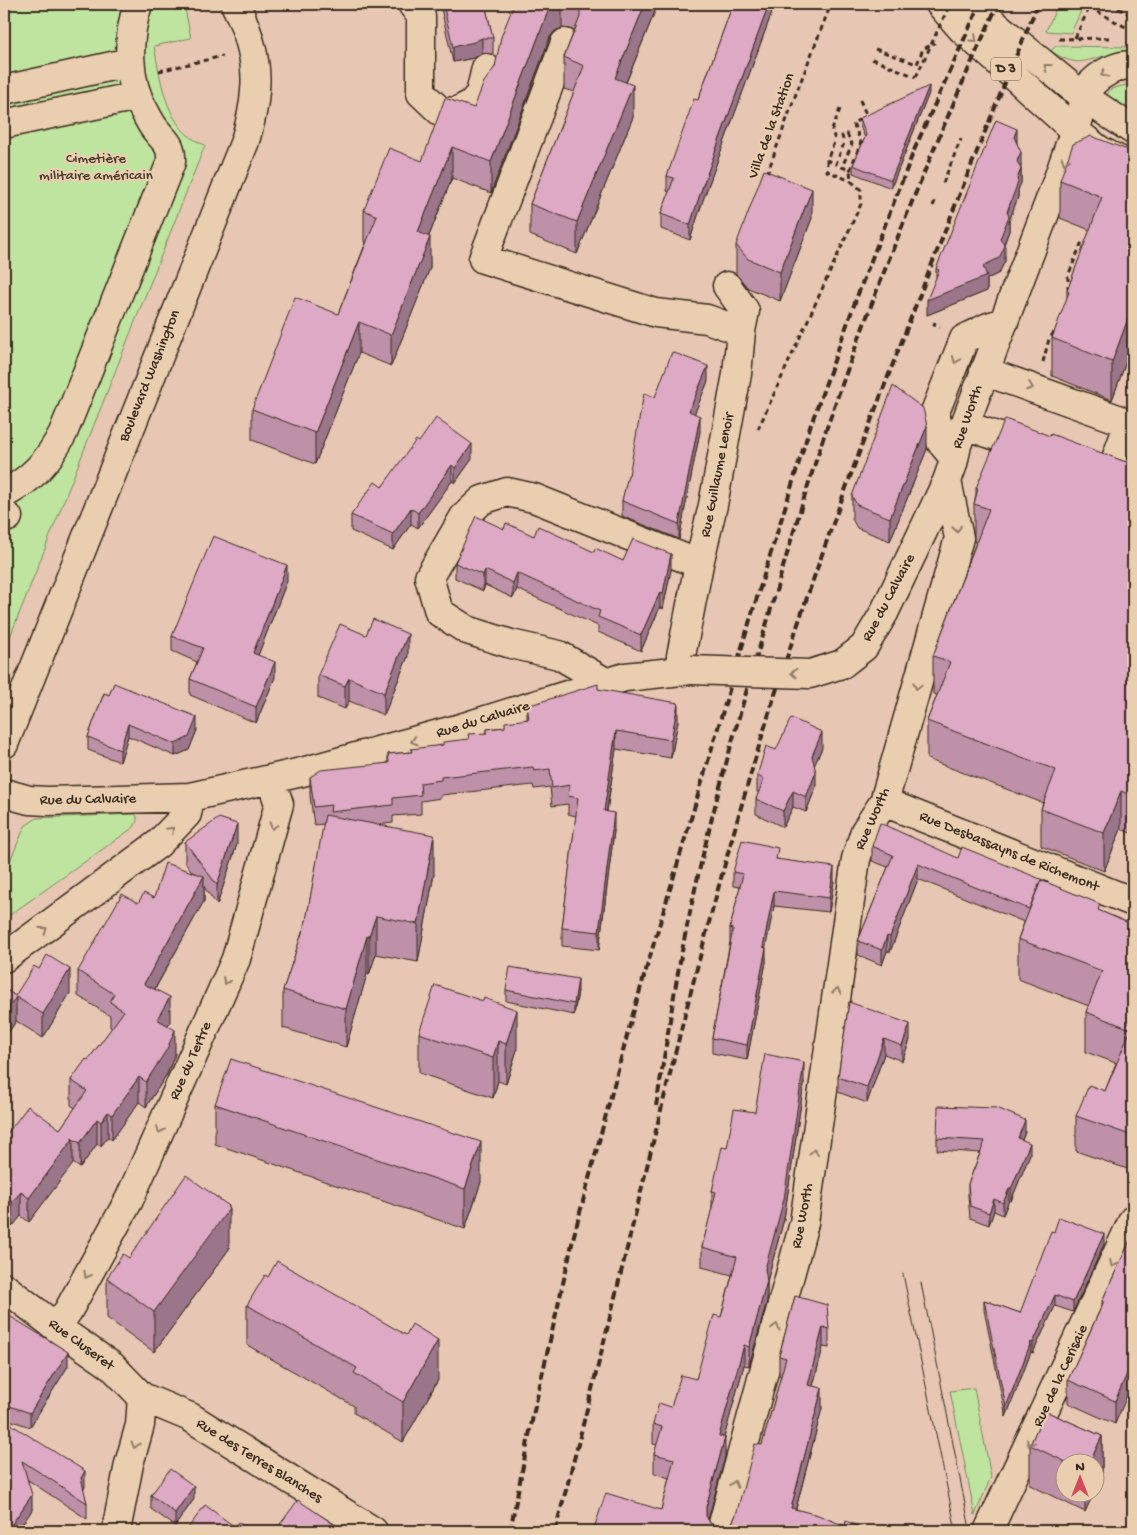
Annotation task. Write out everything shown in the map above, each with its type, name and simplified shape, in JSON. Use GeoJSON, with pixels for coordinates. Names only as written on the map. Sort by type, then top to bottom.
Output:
{"type":"FeatureCollection","features":[{"type":"Feature","properties":{"kind":"street"},"geometry":{"type":"LineString","coordinates":[[5,509],[22,485],[52,454],[63,433],[171,162],[172,152],[168,143],[155,129],[144,110],[131,31],[138,4]]}},
{"type":"Feature","properties":{"kind":"street","name":"Boulevard Washington"},"geometry":{"type":"LineString","coordinates":[[4,744],[246,141],[253,113],[256,89],[255,70],[242,17],[235,4]]}},
{"type":"Feature","properties":{"kind":"street"},"geometry":{"type":"LineString","coordinates":[[412,4],[421,16],[421,93],[440,111],[456,112],[471,104],[480,94],[486,68]]}},
{"type":"Feature","properties":{"kind":"street","name":"D 3"},"geometry":{"type":"LineString","coordinates":[[940,4],[962,29],[1075,131],[1099,150],[1133,167]]}},
{"type":"Feature","properties":{"kind":"street","name":"D 3"},"geometry":{"type":"LineString","coordinates":[[970,4],[1085,98],[1133,130]]}},
{"type":"Feature","properties":{"kind":"street"},"geometry":{"type":"LineString","coordinates":[[565,43],[483,259],[656,313],[707,319],[741,331]]}},
{"type":"Feature","properties":{"kind":"street","name":"Rue Worth"},"geometry":{"type":"LineString","coordinates":[[721,1531],[804,1223],[856,858],[865,831],[884,802],[959,538],[951,469],[957,445],[1075,131],[1090,84],[1101,74],[1127,65],[1133,65]]}},
{"type":"Feature","properties":{"kind":"street"},"geometry":{"type":"LineString","coordinates":[[4,90],[139,77]]}},
{"type":"Feature","properties":{"kind":"street"},"geometry":{"type":"LineString","coordinates":[[4,124],[139,77]]}},
{"type":"Feature","properties":{"kind":"street","name":"Rue Guillaume Lenoir"},"geometry":{"type":"LineString","coordinates":[[685,670],[681,656],[738,374],[741,331],[746,311],[727,286]]}},
{"type":"Feature","properties":{"kind":"street"},"geometry":{"type":"LineString","coordinates":[[951,469],[941,442],[935,412],[964,339],[988,327],[1004,322]]}},
{"type":"Feature","properties":{"kind":"street"},"geometry":{"type":"LineString","coordinates":[[964,425],[1110,475],[1129,423],[984,371]]}},
{"type":"Feature","properties":{"kind":"street","name":"Rue du Calvaire"},"geometry":{"type":"LineString","coordinates":[[4,792],[30,800],[47,801],[190,797],[271,780],[457,729],[625,677],[685,670],[810,674],[842,664],[864,647],[879,622],[951,469]]}},
{"type":"Feature","properties":{"kind":"street"},"geometry":{"type":"LineString","coordinates":[[607,683],[558,655],[511,644],[466,630],[439,612],[430,577],[464,517],[482,500],[507,492],[534,498],[699,564]]}},
{"type":"Feature","properties":{"kind":"street","name":"Rue du Tertre"},"geometry":{"type":"LineString","coordinates":[[56,1327],[68,1311],[129,1200],[236,959],[279,804],[271,780]]}},
{"type":"Feature","properties":{"kind":"street"},"geometry":{"type":"LineString","coordinates":[[4,958],[19,949],[158,844],[187,814],[190,797]]}},
{"type":"Feature","properties":{"kind":"street","name":"Rue Desbassayns de Richemont"},"geometry":{"type":"LineString","coordinates":[[884,802],[1133,902]]}},
{"type":"Feature","properties":{"kind":"street","name":"Rue de la Cerisaie"},"geometry":{"type":"LineString","coordinates":[[992,1524],[1133,1220]]}},
{"type":"Feature","properties":{"kind":"street","name":"Rue Cluseret"},"geometry":{"type":"LineString","coordinates":[[4,1287],[56,1327],[112,1366],[142,1397]]}},
{"type":"Feature","properties":{"kind":"street"},"geometry":{"type":"LineString","coordinates":[[116,1531],[140,1425],[142,1397]]}},
{"type":"Feature","properties":{"kind":"street","name":"Rue des Terres Blanches"},"geometry":{"type":"LineString","coordinates":[[142,1397],[190,1418],[373,1531]]}},
{"type":"Feature","properties":{"kind":"path","name":"Villa de la Station"},"geometry":{"type":"LineString","coordinates":[[767,175],[831,4]]}},
{"type":"Feature","properties":{"kind":"path"},"geometry":{"type":"LineString","coordinates":[[872,59],[916,77],[950,4]]}},
{"type":"Feature","properties":{"kind":"path"},"geometry":{"type":"LineString","coordinates":[[1075,38],[1091,4]]}},
{"type":"Feature","properties":{"kind":"path"},"geometry":{"type":"LineString","coordinates":[[1099,4],[1096,11],[1133,31],[1131,39]]}},
{"type":"Feature","properties":{"kind":"path"},"geometry":{"type":"LineString","coordinates":[[1110,4],[1133,16]]}},
{"type":"Feature","properties":{"kind":"path"},"geometry":{"type":"LineString","coordinates":[[1054,43],[1060,38],[1112,38]]}},
{"type":"Feature","properties":{"kind":"path"},"geometry":{"type":"LineString","coordinates":[[875,49],[917,64],[923,49]]}},
{"type":"Feature","properties":{"kind":"path"},"geometry":{"type":"LineString","coordinates":[[139,77],[197,62]]}},
{"type":"Feature","properties":{"kind":"path"},"geometry":{"type":"LineString","coordinates":[[860,100],[867,117],[871,121]]}},
{"type":"Feature","properties":{"kind":"path"},"geometry":{"type":"LineString","coordinates":[[758,430],[861,204],[862,190],[851,182],[827,171],[827,160],[835,140],[832,130],[840,109]]}},
{"type":"Feature","properties":{"kind":"path"},"geometry":{"type":"LineString","coordinates":[[851,182],[850,170],[861,142],[853,123],[867,117]]}},
{"type":"Feature","properties":{"kind":"path"},"geometry":{"type":"LineString","coordinates":[[827,160],[836,164],[844,143],[842,136],[847,134],[852,144],[842,167],[850,170]]}},
{"type":"Feature","properties":{"kind":"path"},"geometry":{"type":"LineString","coordinates":[[943,183],[961,139]]}},
{"type":"Feature","properties":{"kind":"path"},"geometry":{"type":"LineString","coordinates":[[859,146],[864,147]]}},
{"type":"Feature","properties":{"kind":"path"},"geometry":{"type":"LineString","coordinates":[[933,206],[935,201]]}},
{"type":"Feature","properties":{"kind":"path"},"geometry":{"type":"LineString","coordinates":[[1068,295],[1068,276],[1081,244],[1089,247]]}},
{"type":"Feature","properties":{"kind":"path"},"geometry":{"type":"LineString","coordinates":[[1035,389],[1049,339],[1060,319]]}},
{"type":"Feature","properties":{"kind":"green space","name":"Cimetière militaire américain"},"geometry":{"type":"Polygon","coordinates":[[[4,4],[184,4],[191,38],[154,46],[163,89],[174,117],[182,129],[192,138],[205,145],[4,652],[4,4]]]}},
{"type":"Feature","properties":{"kind":"green space"},"geometry":{"type":"Polygon","coordinates":[[[1058,4],[1084,4],[1071,33],[1046,31],[1058,4]]]}},
{"type":"Feature","properties":{"kind":"green space"},"geometry":{"type":"Polygon","coordinates":[[[1056,46],[1133,47],[1133,52],[1112,54],[1080,62],[1067,60],[1051,51],[1056,46]]]}},
{"type":"Feature","properties":{"kind":"green space"},"geometry":{"type":"Polygon","coordinates":[[[1133,83],[1133,112],[1106,96],[1111,89],[1133,83]]]}},
{"type":"Feature","properties":{"kind":"green space"},"geometry":{"type":"Polygon","coordinates":[[[135,814],[137,821],[134,827],[4,919],[4,875],[25,826],[37,818],[135,814]]]}},
{"type":"Feature","properties":{"kind":"green space"},"geometry":{"type":"Polygon","coordinates":[[[974,1388],[991,1477],[975,1515],[950,1391],[974,1388]]]}},
{"type":"Feature","properties":{"kind":"building"},"geometry":{"type":"Polygon","coordinates":[[[443,4],[485,4],[493,38],[482,38],[453,47],[443,4]]]}},
{"type":"Feature","properties":{"kind":"building"},"geometry":{"type":"Polygon","coordinates":[[[514,4],[552,4],[491,162],[452,147],[418,232],[430,237],[391,335],[359,322],[315,433],[252,409],[295,297],[338,314],[377,216],[364,210],[389,148],[422,161],[445,98],[474,108],[484,82],[495,67],[501,37],[514,4]]]}},
{"type":"Feature","properties":{"kind":"building"},"geometry":{"type":"Polygon","coordinates":[[[578,4],[645,4],[615,78],[633,85],[577,222],[530,204],[584,66],[564,57],[580,17],[578,4]]]}},
{"type":"Feature","properties":{"kind":"building"},"geometry":{"type":"Polygon","coordinates":[[[733,4],[769,4],[690,225],[661,214],[674,178],[667,176],[694,99],[698,100],[733,4]]]}},
{"type":"Feature","properties":{"kind":"building"},"geometry":{"type":"Polygon","coordinates":[[[929,86],[891,180],[853,165],[866,135],[860,118],[929,86]]]}},
{"type":"Feature","properties":{"kind":"building"},"geometry":{"type":"Polygon","coordinates":[[[996,120],[1017,129],[1014,137],[1021,152],[1017,161],[1021,169],[1017,179],[1018,182],[1007,212],[1009,216],[1000,239],[1005,246],[999,258],[983,266],[987,276],[927,300],[939,270],[936,269],[996,120]]]}},
{"type":"Feature","properties":{"kind":"building"},"geometry":{"type":"Polygon","coordinates":[[[1091,136],[1133,152],[1133,305],[1112,362],[1052,338],[1069,292],[1067,291],[1102,197],[1060,180],[1073,144],[1091,136]]]}},
{"type":"Feature","properties":{"kind":"building"},"geometry":{"type":"Polygon","coordinates":[[[764,170],[812,189],[780,272],[748,259],[736,245],[764,170]]]}},
{"type":"Feature","properties":{"kind":"building"},"geometry":{"type":"Polygon","coordinates":[[[672,352],[708,366],[689,411],[700,416],[679,524],[622,501],[629,475],[644,393],[655,397],[672,352]]]}},
{"type":"Feature","properties":{"kind":"building"},"geometry":{"type":"Polygon","coordinates":[[[893,386],[923,408],[927,426],[890,518],[857,505],[852,496],[893,386]]]}},
{"type":"Feature","properties":{"kind":"building"},"geometry":{"type":"Polygon","coordinates":[[[436,418],[472,444],[455,468],[452,465],[418,513],[411,508],[393,534],[351,515],[375,482],[382,487],[416,440],[419,442],[436,418]]]}},
{"type":"Feature","properties":{"kind":"building"},"geometry":{"type":"Polygon","coordinates":[[[1005,419],[1126,462],[1133,446],[1133,796],[1121,791],[1104,833],[1041,809],[1056,770],[927,721],[950,662],[933,656],[989,509],[974,504],[978,489],[976,488],[1005,419]]]}},
{"type":"Feature","properties":{"kind":"building"},"geometry":{"type":"Polygon","coordinates":[[[476,516],[504,529],[506,523],[534,536],[538,526],[594,552],[595,548],[623,561],[633,539],[671,554],[663,593],[660,592],[641,635],[598,617],[600,611],[517,573],[513,583],[485,570],[483,575],[455,563],[476,516]]]}},
{"type":"Feature","properties":{"kind":"building"},"geometry":{"type":"Polygon","coordinates":[[[213,536],[287,565],[253,653],[275,662],[256,707],[190,679],[203,648],[172,636],[213,536]]]}},
{"type":"Feature","properties":{"kind":"building"},"geometry":{"type":"Polygon","coordinates":[[[373,619],[408,634],[384,693],[349,678],[345,686],[318,675],[340,624],[366,635],[373,619]]]}},
{"type":"Feature","properties":{"kind":"building"},"geometry":{"type":"Polygon","coordinates":[[[114,683],[197,717],[189,737],[175,744],[128,724],[120,750],[88,737],[104,693],[109,695],[114,683]]]}},
{"type":"Feature","properties":{"kind":"building"},"geometry":{"type":"Polygon","coordinates":[[[598,684],[598,689],[678,703],[671,740],[616,731],[604,811],[614,813],[599,932],[562,928],[578,798],[568,796],[570,785],[552,788],[550,769],[534,771],[533,767],[441,777],[441,780],[420,783],[421,795],[393,798],[393,805],[330,812],[331,805],[314,807],[310,777],[321,770],[389,763],[388,754],[412,752],[411,749],[469,739],[468,734],[487,733],[487,729],[505,727],[505,722],[529,719],[527,706],[598,684]]]}},
{"type":"Feature","properties":{"kind":"building"},"geometry":{"type":"Polygon","coordinates":[[[791,718],[822,732],[812,756],[816,772],[806,797],[793,791],[783,811],[756,799],[764,779],[757,776],[766,746],[776,750],[791,718]]]}},
{"type":"Feature","properties":{"kind":"building"},"geometry":{"type":"Polygon","coordinates":[[[325,815],[434,835],[418,924],[376,916],[369,936],[367,936],[346,1009],[283,990],[306,921],[325,815]]]}},
{"type":"Feature","properties":{"kind":"building"},"geometry":{"type":"Polygon","coordinates":[[[219,818],[237,824],[217,885],[185,842],[219,818]]]}},
{"type":"Feature","properties":{"kind":"building"},"geometry":{"type":"Polygon","coordinates":[[[880,823],[958,858],[962,847],[1048,882],[1048,883],[1041,880],[1029,909],[918,864],[890,937],[887,936],[882,950],[858,941],[893,855],[872,846],[880,823]]]}},
{"type":"Feature","properties":{"kind":"building"},"geometry":{"type":"Polygon","coordinates":[[[742,840],[778,848],[776,859],[834,867],[829,898],[774,891],[763,947],[766,948],[747,1045],[712,1038],[733,929],[730,928],[743,874],[733,872],[742,840]]]}},
{"type":"Feature","properties":{"kind":"building"},"geometry":{"type":"Polygon","coordinates":[[[165,863],[204,876],[144,984],[170,997],[157,1019],[175,1030],[167,1049],[146,1082],[139,1077],[112,1115],[108,1112],[101,1122],[97,1119],[80,1143],[73,1139],[29,1198],[21,1192],[12,1202],[4,1196],[4,1138],[28,1106],[60,1129],[87,1091],[71,1080],[124,1011],[110,1002],[114,994],[78,971],[122,894],[138,903],[144,893],[154,898],[165,863]]]}},
{"type":"Feature","properties":{"kind":"building"},"geometry":{"type":"Polygon","coordinates":[[[1041,880],[1100,904],[1098,910],[1133,925],[1133,1030],[1086,1012],[1102,971],[1018,939],[1041,880]]]}},
{"type":"Feature","properties":{"kind":"building"},"geometry":{"type":"Polygon","coordinates":[[[47,955],[70,969],[43,1014],[16,997],[4,1015],[4,988],[15,996],[34,966],[39,969],[47,955]]]}},
{"type":"Feature","properties":{"kind":"building"},"geometry":{"type":"Polygon","coordinates":[[[510,967],[578,979],[574,1004],[506,990],[510,967]]]}},
{"type":"Feature","properties":{"kind":"building"},"geometry":{"type":"Polygon","coordinates":[[[435,985],[483,1001],[484,998],[517,1010],[506,1044],[498,1041],[493,1058],[419,1033],[435,985]]]}},
{"type":"Feature","properties":{"kind":"building"},"geometry":{"type":"Polygon","coordinates":[[[849,1002],[910,1024],[902,1046],[884,1039],[867,1087],[838,1077],[849,1002]]]}},
{"type":"Feature","properties":{"kind":"building"},"geometry":{"type":"Polygon","coordinates":[[[1129,1034],[1133,1035],[1133,1136],[1076,1116],[1089,1085],[1105,1091],[1129,1034]]]}},
{"type":"Feature","properties":{"kind":"building"},"geometry":{"type":"Polygon","coordinates":[[[765,1054],[804,1062],[784,1199],[765,1269],[767,1281],[749,1347],[744,1345],[719,1436],[725,1437],[706,1507],[706,1516],[710,1523],[716,1526],[725,1526],[732,1523],[736,1515],[755,1444],[762,1445],[786,1358],[779,1356],[795,1296],[827,1305],[829,1329],[823,1327],[808,1385],[822,1388],[791,1508],[818,1515],[845,1526],[846,1521],[867,1531],[758,1531],[751,1529],[751,1531],[593,1531],[606,1493],[661,1510],[674,1459],[654,1454],[662,1427],[653,1424],[659,1403],[671,1407],[681,1375],[696,1379],[714,1315],[721,1317],[737,1257],[702,1247],[716,1192],[712,1191],[722,1147],[727,1148],[734,1109],[755,1112],[765,1054]]]}},
{"type":"Feature","properties":{"kind":"building"},"geometry":{"type":"Polygon","coordinates":[[[231,1059],[481,1142],[465,1189],[215,1104],[231,1059]]]}},
{"type":"Feature","properties":{"kind":"building"},"geometry":{"type":"Polygon","coordinates":[[[938,1106],[997,1108],[1025,1120],[1018,1138],[1030,1143],[1011,1189],[1009,1189],[1003,1203],[994,1199],[989,1213],[970,1206],[968,1184],[985,1141],[937,1138],[938,1106]]]}},
{"type":"Feature","properties":{"kind":"building"},"geometry":{"type":"Polygon","coordinates":[[[186,1175],[229,1206],[229,1209],[154,1312],[107,1278],[123,1254],[129,1258],[186,1175]]]}},
{"type":"Feature","properties":{"kind":"building"},"geometry":{"type":"Polygon","coordinates":[[[1059,1217],[1104,1234],[1073,1302],[1055,1295],[1033,1343],[1031,1342],[1006,1407],[984,1300],[1020,1313],[1051,1231],[1054,1232],[1059,1217]]]}},
{"type":"Feature","properties":{"kind":"building"},"geometry":{"type":"Polygon","coordinates":[[[1133,1234],[1133,1360],[1115,1401],[1068,1380],[1133,1234]]]}},
{"type":"Feature","properties":{"kind":"building"},"geometry":{"type":"Polygon","coordinates":[[[277,1261],[406,1335],[412,1324],[438,1340],[403,1402],[354,1373],[357,1368],[247,1305],[265,1275],[268,1277],[277,1261]]]}},
{"type":"Feature","properties":{"kind":"building"},"geometry":{"type":"Polygon","coordinates":[[[8,1315],[68,1352],[30,1413],[4,1404],[4,1322],[8,1315]]]}},
{"type":"Feature","properties":{"kind":"building"},"geometry":{"type":"Polygon","coordinates":[[[1045,1411],[1102,1436],[1095,1452],[1054,1452],[1054,1456],[1030,1445],[1045,1411]]]}},
{"type":"Feature","properties":{"kind":"building"},"geometry":{"type":"Polygon","coordinates":[[[10,1419],[12,1425],[85,1471],[81,1478],[87,1503],[22,1461],[32,1495],[7,1531],[4,1522],[4,1429],[10,1419]]]}},
{"type":"Feature","properties":{"kind":"building"},"geometry":{"type":"Polygon","coordinates":[[[170,1469],[194,1486],[175,1513],[151,1495],[170,1469]]]}},
{"type":"Feature","properties":{"kind":"building"},"geometry":{"type":"Polygon","coordinates":[[[298,1500],[338,1527],[340,1525],[348,1531],[275,1531],[298,1500]]]}},
{"type":"Feature","properties":{"kind":"building"},"geometry":{"type":"Polygon","coordinates":[[[205,1505],[235,1527],[238,1522],[251,1531],[186,1531],[205,1505]]]}},
{"type":"Feature","properties":{"kind":"building"},"geometry":{"type":"Polygon","coordinates":[[[43,1529],[43,1531],[7,1531],[43,1529]]]}},
{"type":"Feature","properties":{"kind":"tram line"},"geometry":{"type":"LineString","coordinates":[[903,1274],[956,1531]]}},
{"type":"Feature","properties":{"kind":"tram line"},"geometry":{"type":"LineString","coordinates":[[921,1283],[969,1524]]}},
{"type":"Feature","properties":{"kind":"railway"},"geometry":{"type":"LineString","coordinates":[[510,1531],[534,1411],[574,1235],[632,1017],[750,620],[810,427],[858,294],[915,148],[980,4]]}},
{"type":"Feature","properties":{"kind":"railway"},"geometry":{"type":"LineString","coordinates":[[656,1106],[679,964],[706,842],[735,730],[803,501],[845,376],[886,268],[951,109],[998,4]]}},
{"type":"Feature","properties":{"kind":"railway"},"geometry":{"type":"LineString","coordinates":[[555,1531],[705,939],[731,841],[776,691],[828,536],[866,434],[921,291],[1038,4]]}}]}
